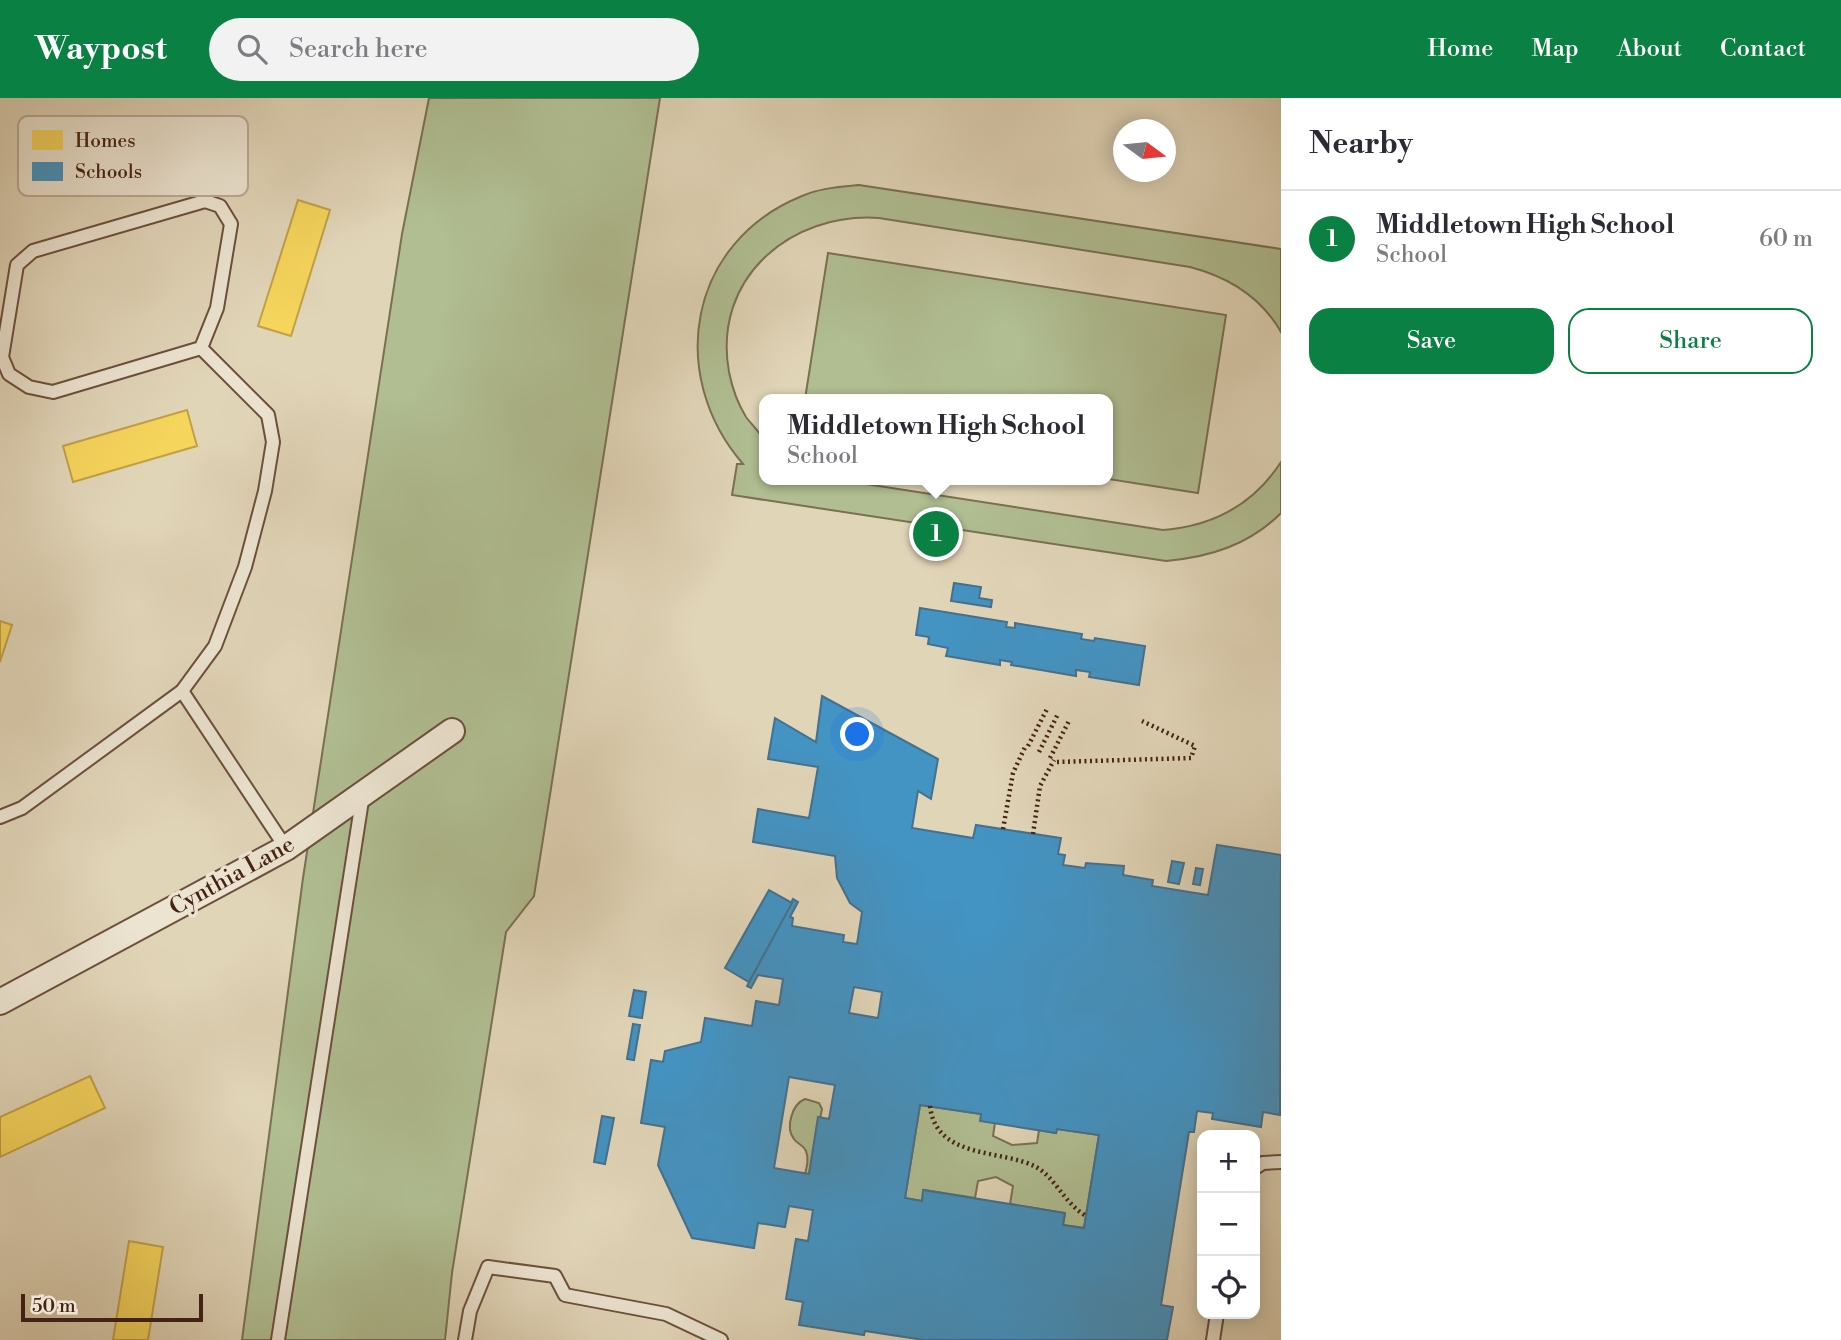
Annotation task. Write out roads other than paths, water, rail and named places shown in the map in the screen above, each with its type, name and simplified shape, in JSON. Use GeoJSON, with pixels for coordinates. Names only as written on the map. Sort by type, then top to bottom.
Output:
{"type":"FeatureCollection","features":[{"type":"Feature","properties":{"kind":"street","name":"Cynthia Lane"},"geometry":{"type":"LineString","coordinates":[[0,1002],[286,848],[452,731]]}},
{"type":"Feature","properties":{"kind":"lane"},"geometry":{"type":"LineString","coordinates":[[205,201],[220,206],[231,224],[217,308],[201,348],[53,392],[29,387],[9,374],[2,356],[17,265],[33,251],[59,243],[205,201]]}},
{"type":"Feature","properties":{"kind":"lane"},"geometry":{"type":"LineString","coordinates":[[0,817],[22,808],[182,691],[215,646],[244,567],[265,491],[273,442],[268,415],[201,348]]}},
{"type":"Feature","properties":{"kind":"lane"},"geometry":{"type":"LineString","coordinates":[[182,691],[286,848]]}},
{"type":"Feature","properties":{"kind":"lane"},"geometry":{"type":"LineString","coordinates":[[278,1340],[363,794]]}},
{"type":"Feature","properties":{"kind":"lane"},"geometry":{"type":"LineString","coordinates":[[1260,1165],[1281,1162]]}},
{"type":"Feature","properties":{"kind":"lane"},"geometry":{"type":"LineString","coordinates":[[465,1340],[470,1311],[488,1266],[555,1276],[565,1295],[666,1314],[721,1340]]}},
{"type":"Feature","properties":{"kind":"lane"},"geometry":{"type":"LineString","coordinates":[[1213,1340],[1216,1319]]}},
{"type":"Feature","properties":{"kind":"place","name":"Middletown High School"},"geometry":{"type":"Point","coordinates":[936,534]}}]}
